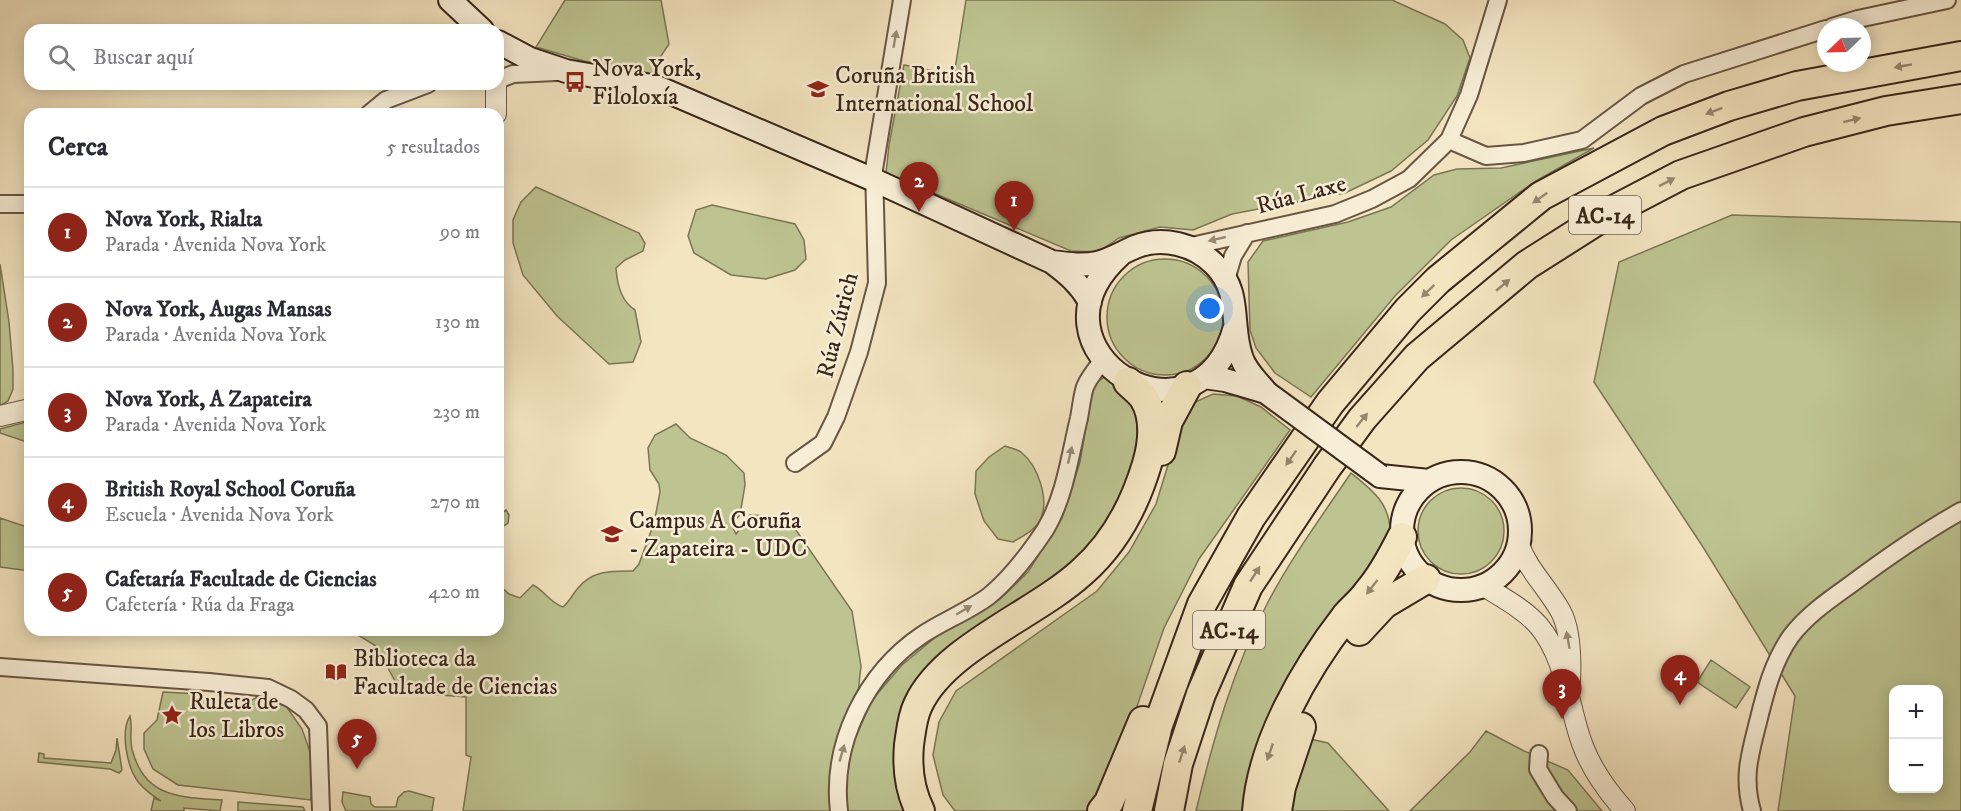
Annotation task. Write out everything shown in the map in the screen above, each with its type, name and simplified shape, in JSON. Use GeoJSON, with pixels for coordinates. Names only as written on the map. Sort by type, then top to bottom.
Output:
{"type":"FeatureCollection","features":[{"type":"Feature","properties":{"kind":"highway","name":"AC-14"},"geometry":{"type":"LineString","coordinates":[[1137,811],[1158,725],[1202,604],[1251,517],[1330,403],[1408,310],[1438,280],[1542,196],[1663,131],[1729,106],[1797,86],[1961,56]]}},
{"type":"Feature","properties":{"kind":"highway","name":"AC-14"},"geometry":{"type":"LineString","coordinates":[[1168,811],[1178,764],[1202,694],[1248,585],[1362,418],[1417,357],[1527,265],[1612,211],[1681,175],[1803,132],[1886,111],[1961,99]]}},
{"type":"Feature","properties":{"kind":"highway"},"geometry":{"type":"LineString","coordinates":[[934,811],[927,798],[921,776],[919,754],[922,730],[929,709],[954,675],[1072,595],[1115,553],[1143,506],[1155,476],[1168,421],[1195,381]]}},
{"type":"Feature","properties":{"kind":"highway"},"geometry":{"type":"LineString","coordinates":[[920,811],[910,781],[908,755],[911,727],[917,706],[928,687],[944,669],[962,655],[1051,598],[1083,571],[1111,540],[1131,507],[1142,480],[1153,433],[1151,414],[1144,397],[1128,382]]}},
{"type":"Feature","properties":{"kind":"highway"},"geometry":{"type":"LineString","coordinates":[[1102,811],[1134,746],[1187,607],[1227,542],[1251,517]]}},
{"type":"Feature","properties":{"kind":"highway"},"geometry":{"type":"LineString","coordinates":[[1257,811],[1263,772],[1291,704],[1312,667],[1347,615],[1384,572],[1404,524]]}},
{"type":"Feature","properties":{"kind":"highway"},"geometry":{"type":"LineString","coordinates":[[1277,811],[1289,757],[1300,728],[1328,675],[1356,635],[1384,604],[1426,579]]}},
{"type":"Feature","properties":{"kind":"main road"},"geometry":{"type":"LineString","coordinates":[[458,10],[476,24]]}},
{"type":"Feature","properties":{"kind":"main road"},"geometry":{"type":"LineString","coordinates":[[504,45],[530,60],[566,71],[657,87],[874,180],[1052,262],[1071,276],[1083,289],[1090,302]]}},
{"type":"Feature","properties":{"kind":"main road"},"geometry":{"type":"LineString","coordinates":[[1052,262],[1076,266],[1098,263],[1136,247],[1153,243],[1170,243],[1187,247],[1209,260],[1226,280],[1232,294],[1241,356],[1249,372],[1267,393],[1380,476],[1404,524],[1406,553],[1414,567],[1426,579],[1454,590],[1469,590],[1484,586],[1500,576],[1512,562],[1519,545],[1520,528],[1517,512],[1510,497],[1498,485],[1468,472],[1451,472],[1429,482],[1419,490],[1404,524]]}},
{"type":"Feature","properties":{"kind":"main road"},"geometry":{"type":"LineString","coordinates":[[1120,255],[1106,268],[1096,284],[1090,302],[1089,322],[1093,342],[1103,360],[1114,372],[1128,382],[1147,388],[1167,390],[1195,381],[1225,380],[1267,393]]}},
{"type":"Feature","properties":{"kind":"main road"},"geometry":{"type":"LineString","coordinates":[[1195,381],[1219,363],[1230,345],[1235,325]]}},
{"type":"Feature","properties":{"kind":"main road"},"geometry":{"type":"LineString","coordinates":[[1380,476],[1429,482]]}},
{"type":"Feature","properties":{"kind":"street","name":"Rúa Zúrich"},"geometry":{"type":"LineString","coordinates":[[795,464],[823,443],[836,417],[859,352],[877,283],[875,162],[902,0]]}},
{"type":"Feature","properties":{"kind":"street","name":"Rúa Laxe"},"geometry":{"type":"LineString","coordinates":[[1187,247],[1335,214],[1372,199],[1409,179],[1449,140],[1469,95],[1498,0]]}},
{"type":"Feature","properties":{"kind":"street"},"geometry":{"type":"LineString","coordinates":[[1863,18],[1947,0]]}},
{"type":"Feature","properties":{"kind":"street"},"geometry":{"type":"LineString","coordinates":[[1449,140],[1486,156],[1524,153],[1582,140],[1641,96],[1684,74],[1817,32]]}},
{"type":"Feature","properties":{"kind":"street"},"geometry":{"type":"LineString","coordinates":[[504,51],[530,60]]}},
{"type":"Feature","properties":{"kind":"street"},"geometry":{"type":"LineString","coordinates":[[504,78],[513,74],[566,71]]}},
{"type":"Feature","properties":{"kind":"street"},"geometry":{"type":"LineString","coordinates":[[376,108],[386,100],[411,90]]}},
{"type":"Feature","properties":{"kind":"street"},"geometry":{"type":"LineString","coordinates":[[496,108],[497,90]]}},
{"type":"Feature","properties":{"kind":"street"},"geometry":{"type":"LineString","coordinates":[[0,204],[24,204]]}},
{"type":"Feature","properties":{"kind":"street","name":"Rúa Laxe"},"geometry":{"type":"LineString","coordinates":[[1226,280],[1233,256],[1247,233]]}},
{"type":"Feature","properties":{"kind":"street"},"geometry":{"type":"LineString","coordinates":[[839,811],[839,761],[850,728],[866,694],[898,653],[923,635],[988,597],[1017,569],[1045,529],[1060,500],[1086,386],[1103,360]]}},
{"type":"Feature","properties":{"kind":"street"},"geometry":{"type":"LineString","coordinates":[[0,416],[24,410]]}},
{"type":"Feature","properties":{"kind":"street"},"geometry":{"type":"LineString","coordinates":[[1752,811],[1747,794],[1748,761],[1764,692],[1791,636],[1816,610],[1903,546],[1961,511]]}},
{"type":"Feature","properties":{"kind":"street"},"geometry":{"type":"LineString","coordinates":[[1519,545],[1524,558],[1562,614],[1569,643],[1569,699]]}},
{"type":"Feature","properties":{"kind":"street"},"geometry":{"type":"LineString","coordinates":[[1484,586],[1521,609],[1539,626],[1558,662],[1583,746],[1597,774],[1625,811]]}},
{"type":"Feature","properties":{"kind":"street"},"geometry":{"type":"LineString","coordinates":[[0,667],[268,688],[291,699],[306,710],[318,726],[321,811]]}},
{"type":"Feature","properties":{"kind":"street"},"geometry":{"type":"LineString","coordinates":[[1539,754],[1538,769],[1555,797],[1568,811]]}},
{"type":"Feature","properties":{"kind":"green space"},"geometry":{"type":"Polygon","coordinates":[[[565,0],[661,0],[669,44],[655,65],[652,74],[584,61],[536,47],[565,0]]]}},
{"type":"Feature","properties":{"kind":"green space"},"geometry":{"type":"Polygon","coordinates":[[[966,0],[1392,0],[1445,24],[1463,40],[1470,58],[1457,96],[1428,140],[1391,171],[1345,193],[1232,214],[1193,230],[1160,227],[1119,238],[1098,252],[1071,251],[886,173],[904,65],[954,75],[966,0]]]}},
{"type":"Feature","properties":{"kind":"green space"},"geometry":{"type":"Polygon","coordinates":[[[1594,148],[1536,181],[1451,240],[1395,296],[1311,397],[1275,373],[1256,348],[1250,330],[1248,262],[1263,241],[1348,222],[1391,207],[1434,175],[1457,169],[1501,168],[1594,148]]]}},
{"type":"Feature","properties":{"kind":"green space"},"geometry":{"type":"Polygon","coordinates":[[[536,187],[639,233],[645,243],[643,251],[625,260],[616,268],[621,292],[626,302],[635,310],[641,342],[633,362],[609,364],[557,316],[523,275],[513,243],[513,220],[521,202],[536,187]]]}},
{"type":"Feature","properties":{"kind":"green space"},"geometry":{"type":"Polygon","coordinates":[[[712,205],[795,224],[804,240],[806,259],[795,270],[766,279],[731,275],[694,253],[688,236],[696,210],[712,205]]]}},
{"type":"Feature","properties":{"kind":"green space"},"geometry":{"type":"Polygon","coordinates":[[[1732,215],[1961,222],[1961,811],[1778,811],[1795,696],[1703,547],[1594,382],[1619,262],[1732,215]]]}},
{"type":"Feature","properties":{"kind":"green space"},"geometry":{"type":"Polygon","coordinates":[[[1165,259],[1187,263],[1206,276],[1219,295],[1223,317],[1219,339],[1206,358],[1187,371],[1165,375],[1143,371],[1124,358],[1111,339],[1107,317],[1111,295],[1124,276],[1143,263],[1165,259]]]}},
{"type":"Feature","properties":{"kind":"green space"},"geometry":{"type":"Polygon","coordinates":[[[0,264],[9,322],[13,389],[8,401],[0,406],[0,264]]]}},
{"type":"Feature","properties":{"kind":"green space"},"geometry":{"type":"Polygon","coordinates":[[[1106,376],[1128,393],[1137,410],[1137,449],[1122,499],[1097,538],[1067,570],[938,657],[909,811],[463,811],[471,757],[466,755],[466,697],[401,692],[376,646],[360,636],[504,636],[504,589],[520,598],[533,585],[563,607],[578,588],[590,578],[610,572],[633,571],[639,564],[654,523],[660,492],[659,484],[650,470],[648,448],[655,435],[676,424],[690,438],[726,455],[744,473],[745,485],[740,515],[731,524],[736,534],[750,515],[770,516],[796,530],[852,611],[861,666],[852,746],[872,700],[902,665],[949,626],[999,600],[1028,572],[1062,518],[1080,462],[1093,385],[1106,376]]]}},
{"type":"Feature","properties":{"kind":"green space"},"geometry":{"type":"Polygon","coordinates":[[[1213,394],[1237,396],[1261,407],[1290,430],[1199,559],[1164,628],[1116,767],[1086,811],[955,811],[943,795],[933,755],[939,722],[956,691],[1097,591],[1129,552],[1156,504],[1172,452],[1178,423],[1193,403],[1213,394]]]}},
{"type":"Feature","properties":{"kind":"green space"},"geometry":{"type":"Polygon","coordinates":[[[24,423],[24,441],[0,433],[0,429],[24,423]]]}},
{"type":"Feature","properties":{"kind":"green space"},"geometry":{"type":"Polygon","coordinates":[[[1005,446],[1020,452],[1033,466],[1044,502],[1041,518],[1036,526],[1013,542],[998,539],[984,521],[975,494],[976,471],[989,457],[1005,446]]]}},
{"type":"Feature","properties":{"kind":"green space"},"geometry":{"type":"Polygon","coordinates":[[[1351,473],[1378,497],[1387,512],[1390,531],[1247,811],[1196,811],[1225,705],[1255,629],[1286,570],[1351,473]]]}},
{"type":"Feature","properties":{"kind":"green space"},"geometry":{"type":"Polygon","coordinates":[[[1461,488],[1478,491],[1492,500],[1501,514],[1504,531],[1501,548],[1492,562],[1478,571],[1461,574],[1444,571],[1430,562],[1421,548],[1418,531],[1421,514],[1430,500],[1444,491],[1461,488]]]}},
{"type":"Feature","properties":{"kind":"green space"},"geometry":{"type":"Polygon","coordinates":[[[506,510],[509,515],[508,523],[504,526],[506,510]]]}},
{"type":"Feature","properties":{"kind":"green space"},"geometry":{"type":"Polygon","coordinates":[[[0,518],[24,526],[24,570],[0,567],[0,518]]]}},
{"type":"Feature","properties":{"kind":"green space"},"geometry":{"type":"Polygon","coordinates":[[[1711,660],[1750,687],[1736,708],[1697,682],[1711,660]]]}},
{"type":"Feature","properties":{"kind":"green space"},"geometry":{"type":"Polygon","coordinates":[[[163,692],[200,694],[206,701],[241,707],[257,697],[286,706],[302,729],[314,763],[311,800],[178,785],[153,769],[144,749],[144,733],[157,720],[163,692]]]}},
{"type":"Feature","properties":{"kind":"green space"},"geometry":{"type":"Polygon","coordinates":[[[130,716],[132,749],[145,777],[166,792],[192,798],[222,800],[220,811],[184,808],[184,811],[151,811],[154,798],[161,801],[141,786],[131,768],[125,740],[125,731],[130,716]]]}},
{"type":"Feature","properties":{"kind":"green space"},"geometry":{"type":"Polygon","coordinates":[[[1486,731],[1568,770],[1602,811],[1410,811],[1470,752],[1486,731]]]}},
{"type":"Feature","properties":{"kind":"green space"},"geometry":{"type":"Polygon","coordinates":[[[117,738],[122,770],[119,773],[110,769],[38,762],[39,753],[44,754],[44,758],[111,763],[116,750],[117,738]]]}},
{"type":"Feature","properties":{"kind":"green space"},"geometry":{"type":"Polygon","coordinates":[[[1310,739],[1328,743],[1389,811],[1292,811],[1293,796],[1310,739]]]}},
{"type":"Feature","properties":{"kind":"green space"},"geometry":{"type":"Polygon","coordinates":[[[409,791],[434,798],[432,811],[346,811],[342,802],[343,792],[370,797],[371,804],[375,807],[396,807],[398,798],[404,792],[409,791]]]}},
{"type":"Feature","properties":{"kind":"green space"},"geometry":{"type":"Polygon","coordinates":[[[238,802],[303,807],[305,811],[238,811],[238,802]]]}},
{"type":"Feature","properties":{"kind":"place","name":"Nova York, Filoloxía"},"geometry":{"type":"Point","coordinates":[575,82]}},
{"type":"Feature","properties":{"kind":"place","name":"Coruña British International School"},"geometry":{"type":"Point","coordinates":[818,89]}},
{"type":"Feature","properties":{"kind":"place","name":"Nova York, Augas Mansas"},"geometry":{"type":"Point","coordinates":[919,212]}},
{"type":"Feature","properties":{"kind":"place","name":"Nova York, Rialta"},"geometry":{"type":"Point","coordinates":[1014,231]}},
{"type":"Feature","properties":{"kind":"place","name":"Campus A Coruña - Zapateira - UDC"},"geometry":{"type":"Point","coordinates":[612,534]}},
{"type":"Feature","properties":{"kind":"place","name":"Biblioteca da Facultade de Ciencias"},"geometry":{"type":"Point","coordinates":[336,672]}},
{"type":"Feature","properties":{"kind":"place","name":"British Royal School Coruña"},"geometry":{"type":"Point","coordinates":[1680,705]}},
{"type":"Feature","properties":{"kind":"place","name":"Ruleta de los Libros"},"geometry":{"type":"Point","coordinates":[172,715]}},
{"type":"Feature","properties":{"kind":"place","name":"Nova York, A Zapateira"},"geometry":{"type":"Point","coordinates":[1562,719]}},
{"type":"Feature","properties":{"kind":"place","name":"Cafetaría Facultade de Ciencias"},"geometry":{"type":"Point","coordinates":[357,769]}}]}
